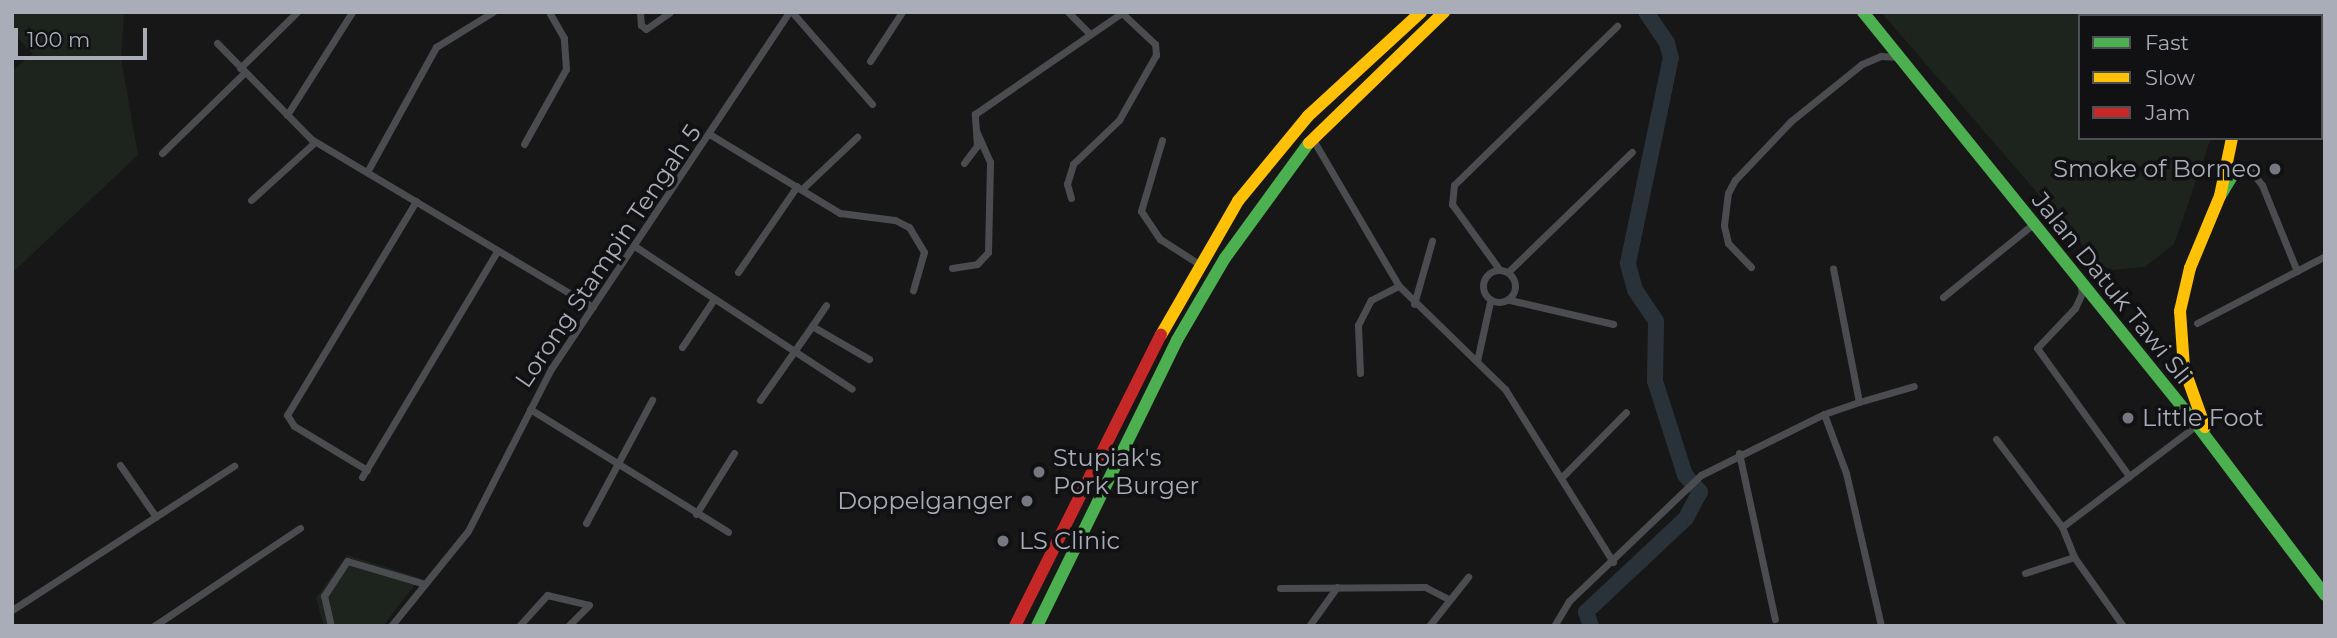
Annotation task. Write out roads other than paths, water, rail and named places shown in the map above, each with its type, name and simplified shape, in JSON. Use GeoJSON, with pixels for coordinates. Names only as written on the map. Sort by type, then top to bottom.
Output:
{"type":"FeatureCollection","features":[{"type":"Feature","properties":{"kind":"highway"},"geometry":{"type":"LineString","coordinates":[[1015,626],[1199,264],[1238,201],[1286,141],[1421,12]]}},
{"type":"Feature","properties":{"kind":"highway"},"geometry":{"type":"LineString","coordinates":[[1037,626],[1177,340],[1225,258],[1312,138],[1444,12]]}},
{"type":"Feature","properties":{"kind":"highway","name":"Jalan Datuk Tawi Sli"},"geometry":{"type":"LineString","coordinates":[[1863,12],[2032,225],[2197,425],[2325,594]]}},
{"type":"Feature","properties":{"kind":"highway"},"geometry":{"type":"LineString","coordinates":[[2220,196],[2232,140]]}},
{"type":"Feature","properties":{"kind":"highway"},"geometry":{"type":"LineString","coordinates":[[2216,449],[2191,395],[2180,311],[2190,268],[2220,196],[2237,168]]}},
{"type":"Feature","properties":{"kind":"street"},"geometry":{"type":"LineString","coordinates":[[162,153],[297,12]]}},
{"type":"Feature","properties":{"kind":"street"},"geometry":{"type":"LineString","coordinates":[[288,115],[352,12]]}},
{"type":"Feature","properties":{"kind":"street"},"geometry":{"type":"LineString","coordinates":[[367,172],[436,47],[493,12]]}},
{"type":"Feature","properties":{"kind":"street"},"geometry":{"type":"LineString","coordinates":[[524,144],[566,69],[564,38],[549,12]]}},
{"type":"Feature","properties":{"kind":"street"},"geometry":{"type":"LineString","coordinates":[[640,12],[641,25],[646,29],[670,12]]}},
{"type":"Feature","properties":{"kind":"street"},"geometry":{"type":"LineString","coordinates":[[791,12],[872,104]]}},
{"type":"Feature","properties":{"kind":"street","name":"Lorong Stampin Tengah 5"},"geometry":{"type":"LineString","coordinates":[[391,626],[468,531],[530,409],[593,307],[636,247],[791,12]]}},
{"type":"Feature","properties":{"kind":"street"},"geometry":{"type":"LineString","coordinates":[[870,61],[902,12]]}},
{"type":"Feature","properties":{"kind":"street"},"geometry":{"type":"LineString","coordinates":[[1068,12],[1090,34]]}},
{"type":"Feature","properties":{"kind":"street"},"geometry":{"type":"LineString","coordinates":[[964,163],[977,146],[975,114],[983,106],[1123,13],[1155,44],[1156,55],[1119,120],[1073,164],[1067,184],[1071,198]]}},
{"type":"Feature","properties":{"kind":"street"},"geometry":{"type":"LineString","coordinates":[[1499,269],[1482,251],[1452,204],[1454,185],[1617,26]]}},
{"type":"Feature","properties":{"kind":"street"},"geometry":{"type":"LineString","coordinates":[[217,43],[315,142],[593,307]]}},
{"type":"Feature","properties":{"kind":"street"},"geometry":{"type":"LineString","coordinates":[[1751,267],[1728,243],[1724,225],[1728,193],[1735,180],[1791,121],[1863,64],[1881,56],[1899,57]]}},
{"type":"Feature","properties":{"kind":"street"},"geometry":{"type":"LineString","coordinates":[[951,268],[976,264],[988,252],[990,162],[974,129]]}},
{"type":"Feature","properties":{"kind":"street"},"geometry":{"type":"LineString","coordinates":[[711,135],[800,187],[839,214],[895,220],[909,227],[924,252],[913,290]]}},
{"type":"Feature","properties":{"kind":"street"},"geometry":{"type":"LineString","coordinates":[[738,272],[800,187],[857,137]]}},
{"type":"Feature","properties":{"kind":"street"},"geometry":{"type":"LineString","coordinates":[[1312,138],[1399,286],[1513,399],[1613,562]]}},
{"type":"Feature","properties":{"kind":"street"},"geometry":{"type":"LineString","coordinates":[[1162,139],[1141,211],[1160,239],[1199,264]]}},
{"type":"Feature","properties":{"kind":"street"},"geometry":{"type":"LineString","coordinates":[[251,200],[315,142]]}},
{"type":"Feature","properties":{"kind":"street"},"geometry":{"type":"LineString","coordinates":[[1510,300],[1509,271],[1632,152]]}},
{"type":"Feature","properties":{"kind":"street"},"geometry":{"type":"LineString","coordinates":[[2237,168],[2251,171],[2262,185],[2297,271]]}},
{"type":"Feature","properties":{"kind":"street"},"geometry":{"type":"LineString","coordinates":[[416,201],[288,415],[294,426],[364,474],[497,251]]}},
{"type":"Feature","properties":{"kind":"street"},"geometry":{"type":"LineString","coordinates":[[1943,298],[2032,225]]}},
{"type":"Feature","properties":{"kind":"street"},"geometry":{"type":"LineString","coordinates":[[1414,303],[1432,240]]}},
{"type":"Feature","properties":{"kind":"street"},"geometry":{"type":"LineString","coordinates":[[636,247],[852,389]]}},
{"type":"Feature","properties":{"kind":"street"},"geometry":{"type":"LineString","coordinates":[[1477,361],[1494,303],[1482,251]]}},
{"type":"Feature","properties":{"kind":"street"},"geometry":{"type":"LineString","coordinates":[[2197,323],[2325,257]]}},
{"type":"Feature","properties":{"kind":"street"},"geometry":{"type":"LineString","coordinates":[[1833,268],[1859,402]]}},
{"type":"Feature","properties":{"kind":"street"},"geometry":{"type":"LineString","coordinates":[[1487,274],[1499,269],[1509,271]]}},
{"type":"Feature","properties":{"kind":"street"},"geometry":{"type":"LineString","coordinates":[[2080,281],[2082,293],[2075,308],[2037,348],[2129,476]]}},
{"type":"Feature","properties":{"kind":"street"},"geometry":{"type":"LineString","coordinates":[[1360,373],[1358,325],[1371,300],[1399,286]]}},
{"type":"Feature","properties":{"kind":"street"},"geometry":{"type":"LineString","coordinates":[[682,347],[714,299]]}},
{"type":"Feature","properties":{"kind":"street"},"geometry":{"type":"LineString","coordinates":[[1494,303],[1510,300],[1614,324]]}},
{"type":"Feature","properties":{"kind":"street"},"geometry":{"type":"LineString","coordinates":[[760,400],[826,305]]}},
{"type":"Feature","properties":{"kind":"street"},"geometry":{"type":"LineString","coordinates":[[812,326],[869,359]]}},
{"type":"Feature","properties":{"kind":"street"},"geometry":{"type":"LineString","coordinates":[[1554,626],[1569,601],[1613,562],[1701,475],[1739,453],[1802,423],[1914,386]]}},
{"type":"Feature","properties":{"kind":"street"},"geometry":{"type":"LineString","coordinates":[[586,523],[652,400]]}},
{"type":"Feature","properties":{"kind":"street"},"geometry":{"type":"LineString","coordinates":[[530,409],[728,532]]}},
{"type":"Feature","properties":{"kind":"street"},"geometry":{"type":"LineString","coordinates":[[1562,477],[1626,412]]}},
{"type":"Feature","properties":{"kind":"street"},"geometry":{"type":"LineString","coordinates":[[1824,414],[1846,473],[1881,624]]}},
{"type":"Feature","properties":{"kind":"street"},"geometry":{"type":"LineString","coordinates":[[2062,527],[2197,425]]}},
{"type":"Feature","properties":{"kind":"street"},"geometry":{"type":"LineString","coordinates":[[1996,439],[2062,527],[2074,557],[2123,626]]}},
{"type":"Feature","properties":{"kind":"street"},"geometry":{"type":"LineString","coordinates":[[696,514],[734,453]]}},
{"type":"Feature","properties":{"kind":"street"},"geometry":{"type":"LineString","coordinates":[[1739,453],[1775,618]]}},
{"type":"Feature","properties":{"kind":"street"},"geometry":{"type":"LineString","coordinates":[[120,465],[156,517]]}},
{"type":"Feature","properties":{"kind":"street"},"geometry":{"type":"LineString","coordinates":[[12,610],[234,466]]}},
{"type":"Feature","properties":{"kind":"street"},"geometry":{"type":"LineString","coordinates":[[154,626],[300,528]]}},
{"type":"Feature","properties":{"kind":"street"},"geometry":{"type":"LineString","coordinates":[[2025,573],[2074,557]]}},
{"type":"Feature","properties":{"kind":"street"},"geometry":{"type":"LineString","coordinates":[[331,626],[324,596],[347,561],[425,584]]}},
{"type":"Feature","properties":{"kind":"street"},"geometry":{"type":"LineString","coordinates":[[1429,626],[1468,577]]}},
{"type":"Feature","properties":{"kind":"street"},"geometry":{"type":"LineString","coordinates":[[1280,587],[1425,587],[1449,599]]}},
{"type":"Feature","properties":{"kind":"street"},"geometry":{"type":"LineString","coordinates":[[1309,626],[1337,587]]}},
{"type":"Feature","properties":{"kind":"street"},"geometry":{"type":"LineString","coordinates":[[519,626],[547,595],[589,605],[568,626]]}},
{"type":"Feature","properties":{"kind":"waterway"},"geometry":{"type":"LineString","coordinates":[[1591,626],[1586,612],[1686,518],[1700,492],[1685,475],[1655,381],[1656,321],[1635,290],[1628,263],[1671,58],[1667,43],[1646,12]]}},
{"type":"Feature","properties":{"kind":"place","name":"Smoke of Borneo"},"geometry":{"type":"Point","coordinates":[2275,169]}},
{"type":"Feature","properties":{"kind":"place","name":"Little Foot"},"geometry":{"type":"Point","coordinates":[2128,418]}},
{"type":"Feature","properties":{"kind":"place","name":"Stupiak's Pork Burger"},"geometry":{"type":"Point","coordinates":[1039,472]}},
{"type":"Feature","properties":{"kind":"place","name":"Doppelganger"},"geometry":{"type":"Point","coordinates":[1027,501]}},
{"type":"Feature","properties":{"kind":"place","name":"LS Clinic"},"geometry":{"type":"Point","coordinates":[1003,541]}}]}
